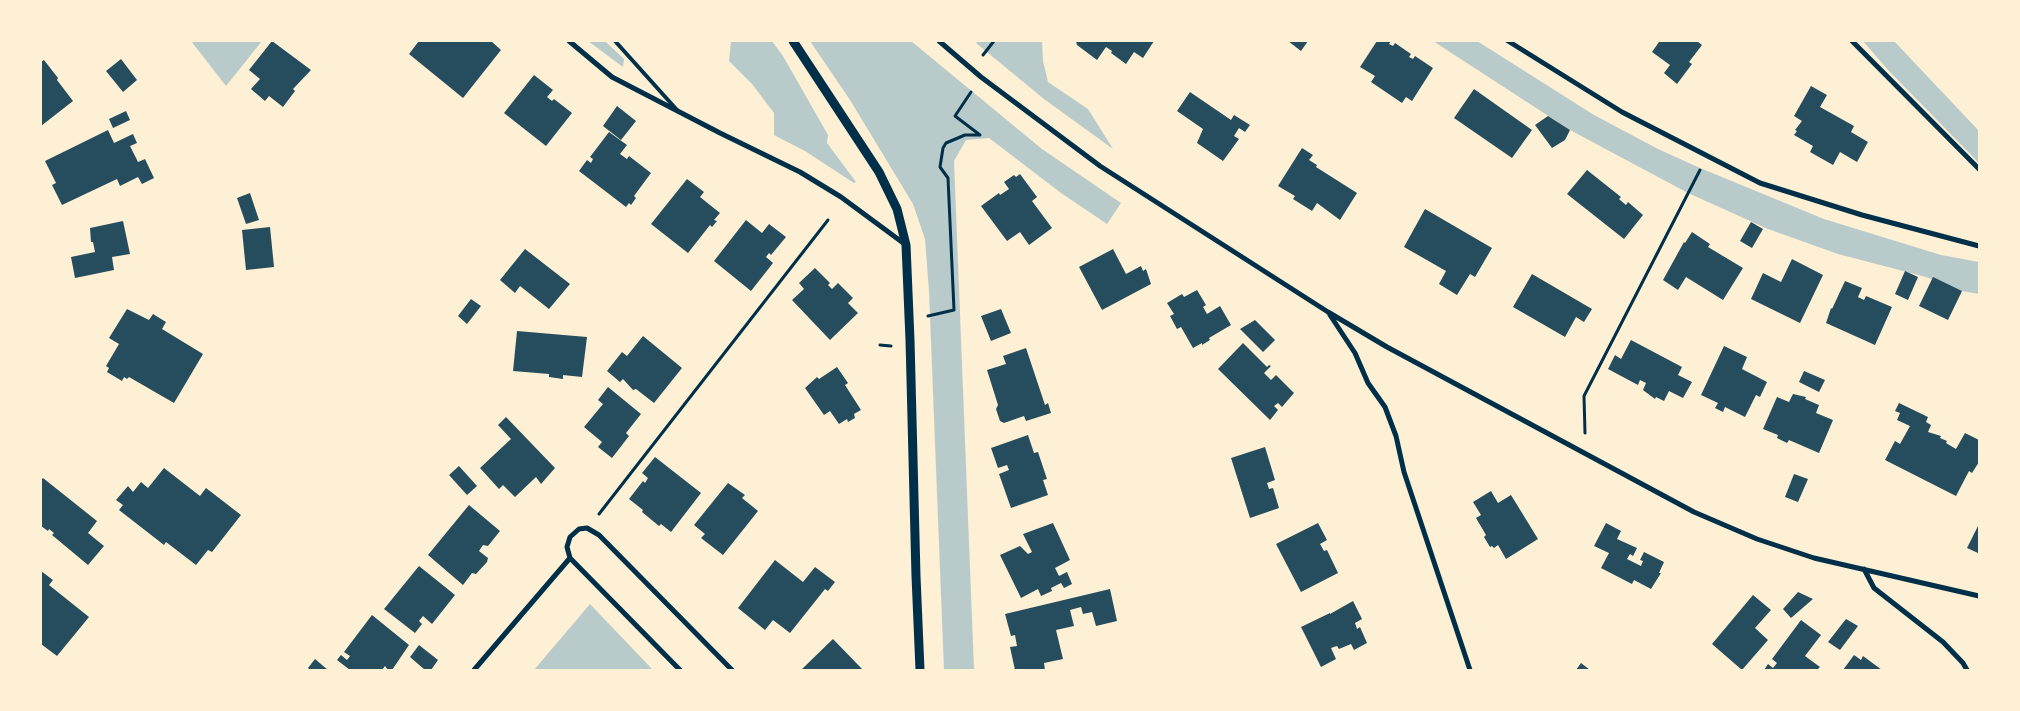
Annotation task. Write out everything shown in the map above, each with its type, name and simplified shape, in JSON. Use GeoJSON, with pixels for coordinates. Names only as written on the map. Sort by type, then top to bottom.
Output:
{"type":"FeatureCollection","features":[{"type":"Feature","properties":{"kind":"street"},"geometry":{"type":"LineString","coordinates":[[568,41],[612,76],[800,172],[841,197],[906,245]]}},
{"type":"Feature","properties":{"kind":"street"},"geometry":{"type":"LineString","coordinates":[[793,41],[879,172],[898,209],[906,245],[910,317],[920,670]]}},
{"type":"Feature","properties":{"kind":"street"},"geometry":{"type":"LineString","coordinates":[[939,41],[981,77],[1100,166],[1328,312],[1387,346],[1694,512],[1757,539],[1814,558],[1979,596]]}},
{"type":"Feature","properties":{"kind":"street"},"geometry":{"type":"LineString","coordinates":[[1508,41],[1622,112],[1760,183],[1862,215],[1979,246]]}},
{"type":"Feature","properties":{"kind":"street"},"geometry":{"type":"LineString","coordinates":[[1852,41],[1979,169]]}},
{"type":"Feature","properties":{"kind":"street"},"geometry":{"type":"LineString","coordinates":[[1328,312],[1355,353],[1368,382],[1385,407],[1396,436],[1404,472],[1470,670]]}},
{"type":"Feature","properties":{"kind":"street"},"geometry":{"type":"LineString","coordinates":[[680,670],[570,558],[566,547],[570,537],[579,529],[587,528],[599,535],[732,670]]}},
{"type":"Feature","properties":{"kind":"street"},"geometry":{"type":"LineString","coordinates":[[476,669],[570,558]]}},
{"type":"Feature","properties":{"kind":"street"},"geometry":{"type":"LineString","coordinates":[[1864,569],[1874,588],[1943,642],[1966,670]]}},
{"type":"Feature","properties":{"kind":"lane"},"geometry":{"type":"LineString","coordinates":[[614,41],[679,111]]}},
{"type":"Feature","properties":{"kind":"path"},"geometry":{"type":"LineString","coordinates":[[910,317],[933,316],[954,310],[948,178],[940,167],[943,148],[946,142],[964,135],[980,135],[956,116],[981,77]]}},
{"type":"Feature","properties":{"kind":"path"},"geometry":{"type":"LineString","coordinates":[[1586,454],[1584,396],[1707,156]]}},
{"type":"Feature","properties":{"kind":"path"},"geometry":{"type":"LineString","coordinates":[[587,528],[828,220]]}},
{"type":"Feature","properties":{"kind":"shaded area"},"geometry":{"type":"Polygon","coordinates":[[[191,41],[262,41],[226,86],[191,41]]]}},
{"type":"Feature","properties":{"kind":"shaded area"},"geometry":{"type":"Polygon","coordinates":[[[588,41],[605,41],[624,59],[623,67],[588,41]]]}},
{"type":"Feature","properties":{"kind":"shaded area"},"geometry":{"type":"Polygon","coordinates":[[[731,41],[772,41],[783,56],[828,135],[827,143],[856,182],[854,183],[805,151],[774,135],[774,113],[752,84],[729,61],[731,41]]]}},
{"type":"Feature","properties":{"kind":"shaded area"},"geometry":{"type":"Polygon","coordinates":[[[810,41],[911,41],[1042,149],[1121,203],[1107,224],[1061,193],[989,138],[966,140],[954,161],[974,670],[944,670],[929,291],[925,239],[913,204],[850,100],[810,41]]]}},
{"type":"Feature","properties":{"kind":"shaded area"},"geometry":{"type":"Polygon","coordinates":[[[978,41],[1042,41],[1043,61],[1048,82],[1088,109],[1113,149],[1044,99],[976,43],[978,41]]]}},
{"type":"Feature","properties":{"kind":"shaded area"},"geometry":{"type":"Polygon","coordinates":[[[1433,41],[1477,41],[1594,115],[1658,149],[1824,219],[1941,255],[1979,262],[1979,294],[1962,291],[1926,277],[1838,254],[1768,229],[1688,193],[1570,130],[1433,41]]]}},
{"type":"Feature","properties":{"kind":"shaded area"},"geometry":{"type":"Polygon","coordinates":[[[1863,41],[1894,41],[1979,131],[1979,163],[1888,70],[1863,41]]]}},
{"type":"Feature","properties":{"kind":"shaded area"},"geometry":{"type":"Polygon","coordinates":[[[590,604],[653,670],[534,670],[590,604]]]}},
{"type":"Feature","properties":{"kind":"building"},"geometry":{"type":"Polygon","coordinates":[[[272,41],[311,70],[293,89],[295,91],[283,107],[269,96],[265,101],[251,89],[260,79],[249,70],[272,41]]]}},
{"type":"Feature","properties":{"kind":"building"},"geometry":{"type":"Polygon","coordinates":[[[419,41],[491,41],[501,50],[463,98],[409,54],[419,41]]]}},
{"type":"Feature","properties":{"kind":"building"},"geometry":{"type":"Polygon","coordinates":[[[1076,41],[1154,41],[1143,58],[1134,52],[1126,64],[1106,47],[1097,60],[1077,45],[1076,41]]]}},
{"type":"Feature","properties":{"kind":"building"},"geometry":{"type":"Polygon","coordinates":[[[1288,41],[1308,41],[1301,51],[1288,41]]]}},
{"type":"Feature","properties":{"kind":"building"},"geometry":{"type":"Polygon","coordinates":[[[1377,41],[1391,41],[1389,44],[1393,46],[1395,43],[1411,54],[1409,57],[1413,59],[1415,56],[1433,68],[1412,101],[1406,97],[1402,103],[1371,82],[1375,76],[1360,67],[1377,41]]]}},
{"type":"Feature","properties":{"kind":"building"},"geometry":{"type":"Polygon","coordinates":[[[1657,41],[1697,41],[1702,45],[1689,62],[1692,64],[1677,84],[1664,73],[1670,65],[1652,52],[1659,42],[1657,41]]]}},
{"type":"Feature","properties":{"kind":"building"},"geometry":{"type":"Polygon","coordinates":[[[121,59],[137,80],[123,92],[106,71],[121,59]]]}},
{"type":"Feature","properties":{"kind":"building"},"geometry":{"type":"Polygon","coordinates":[[[44,60],[73,101],[41,126],[41,62],[44,60]]]}},
{"type":"Feature","properties":{"kind":"building"},"geometry":{"type":"Polygon","coordinates":[[[534,75],[553,90],[547,97],[552,101],[554,99],[572,113],[546,146],[504,113],[534,75]]]}},
{"type":"Feature","properties":{"kind":"building"},"geometry":{"type":"Polygon","coordinates":[[[1811,86],[1827,95],[1820,107],[1854,126],[1851,132],[1868,142],[1857,162],[1840,152],[1833,165],[1810,152],[1813,146],[1794,135],[1797,131],[1795,130],[1802,121],[1794,116],[1811,86]]]}},
{"type":"Feature","properties":{"kind":"building"},"geometry":{"type":"Polygon","coordinates":[[[1474,89],[1532,130],[1512,158],[1454,118],[1474,89]]]}},
{"type":"Feature","properties":{"kind":"building"},"geometry":{"type":"Polygon","coordinates":[[[1190,92],[1231,120],[1234,115],[1250,125],[1245,132],[1239,128],[1234,136],[1239,139],[1223,161],[1197,143],[1203,129],[1177,111],[1190,92]]]}},
{"type":"Feature","properties":{"kind":"building"},"geometry":{"type":"Polygon","coordinates":[[[617,106],[636,121],[621,140],[603,126],[617,106]]]}},
{"type":"Feature","properties":{"kind":"building"},"geometry":{"type":"Polygon","coordinates":[[[126,111],[130,120],[113,128],[109,119],[126,111]]]}},
{"type":"Feature","properties":{"kind":"building"},"geometry":{"type":"Polygon","coordinates":[[[1548,116],[1570,130],[1565,140],[1552,148],[1535,125],[1548,116]]]}},
{"type":"Feature","properties":{"kind":"building"},"geometry":{"type":"Polygon","coordinates":[[[108,130],[114,143],[133,134],[137,143],[130,146],[138,162],[145,159],[154,178],[142,184],[138,177],[120,186],[117,179],[62,205],[52,185],[56,183],[45,161],[108,130]]]}},
{"type":"Feature","properties":{"kind":"building"},"geometry":{"type":"Polygon","coordinates":[[[609,132],[627,145],[620,154],[627,159],[629,156],[651,173],[634,196],[636,198],[631,205],[629,203],[626,207],[579,171],[587,160],[591,163],[593,159],[590,157],[609,132]]]}},
{"type":"Feature","properties":{"kind":"building"},"geometry":{"type":"Polygon","coordinates":[[[1302,148],[1313,155],[1309,160],[1317,165],[1316,167],[1357,193],[1340,220],[1317,203],[1312,211],[1293,199],[1295,196],[1278,186],[1302,148]]]}},
{"type":"Feature","properties":{"kind":"building"},"geometry":{"type":"Polygon","coordinates":[[[1587,170],[1621,197],[1619,199],[1626,205],[1628,202],[1643,215],[1624,239],[1567,194],[1587,170]]]}},
{"type":"Feature","properties":{"kind":"building"},"geometry":{"type":"Polygon","coordinates":[[[1020,174],[1037,197],[1032,201],[1052,228],[1029,245],[1020,232],[1007,241],[981,206],[999,193],[1000,195],[1009,189],[1004,182],[1014,175],[1016,177],[1020,174]]]}},
{"type":"Feature","properties":{"kind":"building"},"geometry":{"type":"Polygon","coordinates":[[[687,179],[704,192],[700,197],[720,213],[714,220],[717,221],[712,227],[710,225],[688,253],[651,224],[687,179]]]}},
{"type":"Feature","properties":{"kind":"building"},"geometry":{"type":"Polygon","coordinates":[[[250,193],[259,220],[246,224],[237,198],[250,193]]]}},
{"type":"Feature","properties":{"kind":"building"},"geometry":{"type":"Polygon","coordinates":[[[1425,209],[1492,248],[1475,277],[1470,274],[1457,295],[1439,284],[1446,271],[1404,247],[1425,209]]]}},
{"type":"Feature","properties":{"kind":"building"},"geometry":{"type":"Polygon","coordinates":[[[746,220],[762,233],[769,224],[786,237],[771,255],[769,253],[766,257],[773,263],[751,291],[714,261],[746,220]]]}},
{"type":"Feature","properties":{"kind":"building"},"geometry":{"type":"Polygon","coordinates":[[[123,221],[130,254],[112,257],[114,270],[75,278],[71,257],[95,252],[93,242],[91,242],[90,228],[123,221]]]}},
{"type":"Feature","properties":{"kind":"building"},"geometry":{"type":"Polygon","coordinates":[[[1751,222],[1763,229],[1752,248],[1740,241],[1751,222]]]}},
{"type":"Feature","properties":{"kind":"building"},"geometry":{"type":"Polygon","coordinates":[[[270,227],[274,267],[246,270],[242,230],[270,227]]]}},
{"type":"Feature","properties":{"kind":"building"},"geometry":{"type":"Polygon","coordinates":[[[1692,232],[1710,244],[1708,247],[1743,268],[1723,300],[1686,277],[1678,290],[1663,280],[1684,242],[1692,232]]]}},
{"type":"Feature","properties":{"kind":"building"},"geometry":{"type":"Polygon","coordinates":[[[525,249],[570,284],[549,309],[520,286],[515,293],[500,280],[525,249]]]}},
{"type":"Feature","properties":{"kind":"building"},"geometry":{"type":"Polygon","coordinates":[[[1113,249],[1126,274],[1141,266],[1143,271],[1146,269],[1151,284],[1102,310],[1079,267],[1113,249]]]}},
{"type":"Feature","properties":{"kind":"building"},"geometry":{"type":"Polygon","coordinates":[[[1792,259],[1823,275],[1800,323],[1751,299],[1763,273],[1781,282],[1792,259]]]}},
{"type":"Feature","properties":{"kind":"building"},"geometry":{"type":"Polygon","coordinates":[[[815,268],[830,283],[828,285],[832,289],[838,283],[853,298],[848,303],[858,313],[830,340],[792,300],[804,289],[799,283],[815,268]]]}},
{"type":"Feature","properties":{"kind":"building"},"geometry":{"type":"Polygon","coordinates":[[[1905,271],[1918,277],[1908,300],[1895,294],[1905,271]]]}},
{"type":"Feature","properties":{"kind":"building"},"geometry":{"type":"Polygon","coordinates":[[[1532,274],[1592,309],[1584,322],[1576,317],[1565,337],[1513,307],[1532,274]]]}},
{"type":"Feature","properties":{"kind":"building"},"geometry":{"type":"Polygon","coordinates":[[[1933,277],[1962,291],[1948,320],[1919,306],[1933,277]]]}},
{"type":"Feature","properties":{"kind":"building"},"geometry":{"type":"Polygon","coordinates":[[[1845,281],[1862,288],[1858,297],[1864,300],[1866,296],[1892,307],[1875,345],[1826,323],[1831,308],[1845,281]]]}},
{"type":"Feature","properties":{"kind":"building"},"geometry":{"type":"Polygon","coordinates":[[[1197,290],[1206,305],[1203,307],[1207,314],[1220,306],[1231,325],[1209,338],[1210,340],[1202,345],[1202,343],[1193,348],[1181,327],[1177,329],[1170,316],[1174,314],[1167,303],[1182,294],[1184,297],[1197,290]]]}},
{"type":"Feature","properties":{"kind":"building"},"geometry":{"type":"Polygon","coordinates":[[[471,299],[481,306],[467,324],[458,316],[471,299]]]}},
{"type":"Feature","properties":{"kind":"building"},"geometry":{"type":"Polygon","coordinates":[[[127,309],[149,320],[153,314],[166,322],[162,329],[203,354],[174,403],[129,377],[127,379],[124,377],[122,381],[107,372],[109,368],[106,366],[119,344],[109,338],[127,309]]]}},
{"type":"Feature","properties":{"kind":"building"},"geometry":{"type":"Polygon","coordinates":[[[1001,309],[1011,333],[991,341],[981,316],[1001,309]]]}},
{"type":"Feature","properties":{"kind":"building"},"geometry":{"type":"Polygon","coordinates":[[[1255,320],[1275,340],[1263,352],[1240,329],[1255,320]]]}},
{"type":"Feature","properties":{"kind":"building"},"geometry":{"type":"Polygon","coordinates":[[[517,331],[587,337],[582,377],[563,375],[563,379],[549,377],[549,374],[513,371],[517,331]]]}},
{"type":"Feature","properties":{"kind":"building"},"geometry":{"type":"Polygon","coordinates":[[[643,336],[682,368],[654,403],[636,389],[633,390],[623,379],[620,382],[607,371],[622,352],[627,356],[643,336]]]}},
{"type":"Feature","properties":{"kind":"building"},"geometry":{"type":"Polygon","coordinates":[[[1631,340],[1682,367],[1678,375],[1692,382],[1683,398],[1669,391],[1664,401],[1656,397],[1655,399],[1643,390],[1646,383],[1640,380],[1638,385],[1608,369],[1615,355],[1621,359],[1631,340]]]}},
{"type":"Feature","properties":{"kind":"building"},"geometry":{"type":"Polygon","coordinates":[[[1243,343],[1267,367],[1271,366],[1264,373],[1271,380],[1276,375],[1294,393],[1282,407],[1278,403],[1274,406],[1278,410],[1270,420],[1218,369],[1243,343]]]}},
{"type":"Feature","properties":{"kind":"building"},"geometry":{"type":"Polygon","coordinates":[[[1724,346],[1747,357],[1742,369],[1767,382],[1760,397],[1756,395],[1745,417],[1725,407],[1723,412],[1715,408],[1718,403],[1701,395],[1724,346]]]}},
{"type":"Feature","properties":{"kind":"building"},"geometry":{"type":"Polygon","coordinates":[[[1026,348],[1045,405],[1048,403],[1051,413],[1026,421],[1024,416],[1004,423],[1000,421],[996,409],[998,405],[987,370],[1006,364],[1003,356],[1026,348]]]}},
{"type":"Feature","properties":{"kind":"building"},"geometry":{"type":"Polygon","coordinates":[[[837,367],[848,383],[845,385],[861,410],[854,414],[855,418],[848,422],[847,419],[839,424],[830,411],[824,415],[805,388],[817,377],[819,379],[837,367]]]}},
{"type":"Feature","properties":{"kind":"building"},"geometry":{"type":"Polygon","coordinates":[[[1804,371],[1825,380],[1819,392],[1799,382],[1804,371]]]}},
{"type":"Feature","properties":{"kind":"building"},"geometry":{"type":"Polygon","coordinates":[[[608,387],[641,414],[626,433],[629,436],[612,458],[598,447],[602,442],[584,427],[603,404],[598,400],[608,387]]]}},
{"type":"Feature","properties":{"kind":"building"},"geometry":{"type":"Polygon","coordinates":[[[1793,394],[1806,397],[1805,399],[1819,405],[1816,413],[1833,420],[1819,453],[1789,440],[1787,443],[1777,438],[1778,435],[1763,429],[1777,397],[1789,402],[1793,394]]]}},
{"type":"Feature","properties":{"kind":"building"},"geometry":{"type":"Polygon","coordinates":[[[1899,403],[1928,417],[1926,422],[1931,425],[1928,432],[1941,436],[1940,438],[1956,449],[1965,433],[1979,440],[1979,462],[1972,473],[1969,471],[1956,496],[1885,460],[1895,441],[1900,444],[1910,426],[1897,420],[1900,413],[1895,411],[1899,403]]]}},
{"type":"Feature","properties":{"kind":"building"},"geometry":{"type":"Polygon","coordinates":[[[506,417],[555,468],[541,484],[536,477],[515,497],[503,485],[499,489],[480,468],[511,439],[498,425],[506,417]]]}},
{"type":"Feature","properties":{"kind":"building"},"geometry":{"type":"Polygon","coordinates":[[[1028,435],[1034,453],[1038,452],[1047,479],[1043,480],[1048,495],[1011,508],[999,474],[1009,470],[1007,465],[998,468],[991,448],[1028,435]]]}},
{"type":"Feature","properties":{"kind":"building"},"geometry":{"type":"Polygon","coordinates":[[[1265,447],[1275,480],[1267,483],[1269,489],[1273,488],[1279,508],[1250,518],[1231,458],[1265,447]]]}},
{"type":"Feature","properties":{"kind":"building"},"geometry":{"type":"Polygon","coordinates":[[[655,457],[701,493],[671,532],[661,524],[659,526],[629,499],[643,481],[645,483],[648,478],[642,473],[655,457]]]}},
{"type":"Feature","properties":{"kind":"building"},"geometry":{"type":"Polygon","coordinates":[[[459,466],[477,486],[467,495],[449,475],[459,466]]]}},
{"type":"Feature","properties":{"kind":"building"},"geometry":{"type":"Polygon","coordinates":[[[164,468],[200,496],[206,488],[241,515],[212,552],[208,550],[196,565],[166,542],[164,545],[119,510],[123,505],[116,500],[128,486],[133,492],[141,482],[148,488],[164,468]]]}},
{"type":"Feature","properties":{"kind":"building"},"geometry":{"type":"Polygon","coordinates":[[[1794,474],[1808,479],[1798,502],[1785,497],[1794,474]]]}},
{"type":"Feature","properties":{"kind":"building"},"geometry":{"type":"Polygon","coordinates":[[[43,478],[97,521],[88,533],[104,546],[88,565],[52,535],[54,533],[41,526],[41,480],[43,478]]]}},
{"type":"Feature","properties":{"kind":"building"},"geometry":{"type":"Polygon","coordinates":[[[728,483],[745,495],[742,498],[758,511],[723,555],[701,538],[705,534],[694,525],[728,483]]]}},
{"type":"Feature","properties":{"kind":"building"},"geometry":{"type":"Polygon","coordinates":[[[1491,491],[1498,503],[1511,495],[1538,539],[1506,559],[1498,545],[1494,548],[1490,547],[1484,537],[1486,535],[1476,518],[1481,515],[1473,502],[1491,491]]]}},
{"type":"Feature","properties":{"kind":"building"},"geometry":{"type":"Polygon","coordinates":[[[469,505],[500,531],[488,546],[483,545],[479,551],[488,558],[487,562],[476,574],[472,573],[463,585],[428,555],[469,505]]]}},
{"type":"Feature","properties":{"kind":"building"},"geometry":{"type":"Polygon","coordinates":[[[1053,523],[1070,560],[1055,568],[1059,576],[1067,572],[1072,584],[1064,588],[1061,583],[1051,588],[1052,591],[1041,596],[1038,589],[1021,598],[1000,555],[1020,546],[1028,554],[1032,552],[1023,534],[1053,523]]]}},
{"type":"Feature","properties":{"kind":"building"},"geometry":{"type":"Polygon","coordinates":[[[1318,523],[1327,540],[1320,544],[1324,551],[1327,550],[1338,573],[1301,592],[1276,544],[1318,523]]]}},
{"type":"Feature","properties":{"kind":"building"},"geometry":{"type":"Polygon","coordinates":[[[1606,523],[1621,531],[1617,539],[1637,548],[1633,556],[1630,554],[1627,559],[1641,566],[1643,561],[1640,560],[1644,552],[1664,562],[1659,573],[1661,573],[1651,589],[1634,580],[1632,584],[1601,568],[1609,553],[1594,546],[1606,523]]]}},
{"type":"Feature","properties":{"kind":"building"},"geometry":{"type":"Polygon","coordinates":[[[1979,524],[1979,552],[1978,553],[1967,548],[1979,524]]]}},
{"type":"Feature","properties":{"kind":"building"},"geometry":{"type":"Polygon","coordinates":[[[775,560],[803,582],[815,567],[835,582],[828,591],[825,589],[790,633],[773,620],[765,630],[738,608],[775,560]]]}},
{"type":"Feature","properties":{"kind":"building"},"geometry":{"type":"Polygon","coordinates":[[[419,566],[455,595],[432,624],[423,616],[419,621],[422,624],[415,633],[384,609],[419,566]]]}},
{"type":"Feature","properties":{"kind":"building"},"geometry":{"type":"Polygon","coordinates":[[[41,571],[53,580],[49,585],[89,617],[57,656],[41,644],[41,571]]]}},
{"type":"Feature","properties":{"kind":"building"},"geometry":{"type":"Polygon","coordinates":[[[1110,589],[1117,621],[1096,626],[1092,612],[1083,614],[1081,607],[1070,610],[1074,626],[1056,630],[1063,659],[1044,663],[1045,670],[1015,670],[1010,647],[1017,646],[1015,635],[1011,636],[1005,614],[1110,589]]]}},
{"type":"Feature","properties":{"kind":"building"},"geometry":{"type":"Polygon","coordinates":[[[1798,592],[1813,599],[1791,618],[1783,609],[1798,592]]]}},
{"type":"Feature","properties":{"kind":"building"},"geometry":{"type":"Polygon","coordinates":[[[1753,595],[1771,610],[1755,628],[1768,640],[1742,670],[1712,644],[1753,595]]]}},
{"type":"Feature","properties":{"kind":"building"},"geometry":{"type":"Polygon","coordinates":[[[1353,601],[1362,619],[1355,623],[1357,629],[1360,627],[1367,643],[1354,650],[1351,644],[1339,649],[1337,646],[1331,648],[1336,659],[1321,667],[1301,627],[1353,601]]]}},
{"type":"Feature","properties":{"kind":"building"},"geometry":{"type":"Polygon","coordinates":[[[372,615],[409,645],[392,670],[388,670],[385,666],[382,670],[350,670],[337,660],[341,655],[347,660],[350,656],[344,652],[372,615]]]}},
{"type":"Feature","properties":{"kind":"building"},"geometry":{"type":"Polygon","coordinates":[[[1846,619],[1858,626],[1840,650],[1828,642],[1846,619]]]}},
{"type":"Feature","properties":{"kind":"building"},"geometry":{"type":"Polygon","coordinates":[[[1801,620],[1821,635],[1805,656],[1820,667],[1817,670],[1764,670],[1768,664],[1773,668],[1777,663],[1772,659],[1801,620]]]}},
{"type":"Feature","properties":{"kind":"building"},"geometry":{"type":"Polygon","coordinates":[[[833,639],[863,670],[801,670],[833,639]]]}},
{"type":"Feature","properties":{"kind":"building"},"geometry":{"type":"Polygon","coordinates":[[[419,645],[438,660],[431,670],[425,670],[410,657],[419,645]]]}},
{"type":"Feature","properties":{"kind":"building"},"geometry":{"type":"Polygon","coordinates":[[[1854,655],[1861,660],[1863,656],[1882,670],[1843,670],[1854,655]]]}},
{"type":"Feature","properties":{"kind":"building"},"geometry":{"type":"Polygon","coordinates":[[[315,659],[328,670],[310,670],[308,668],[315,659]]]}},
{"type":"Feature","properties":{"kind":"building"},"geometry":{"type":"Polygon","coordinates":[[[1581,663],[1590,670],[1576,670],[1581,663]]]}}]}
